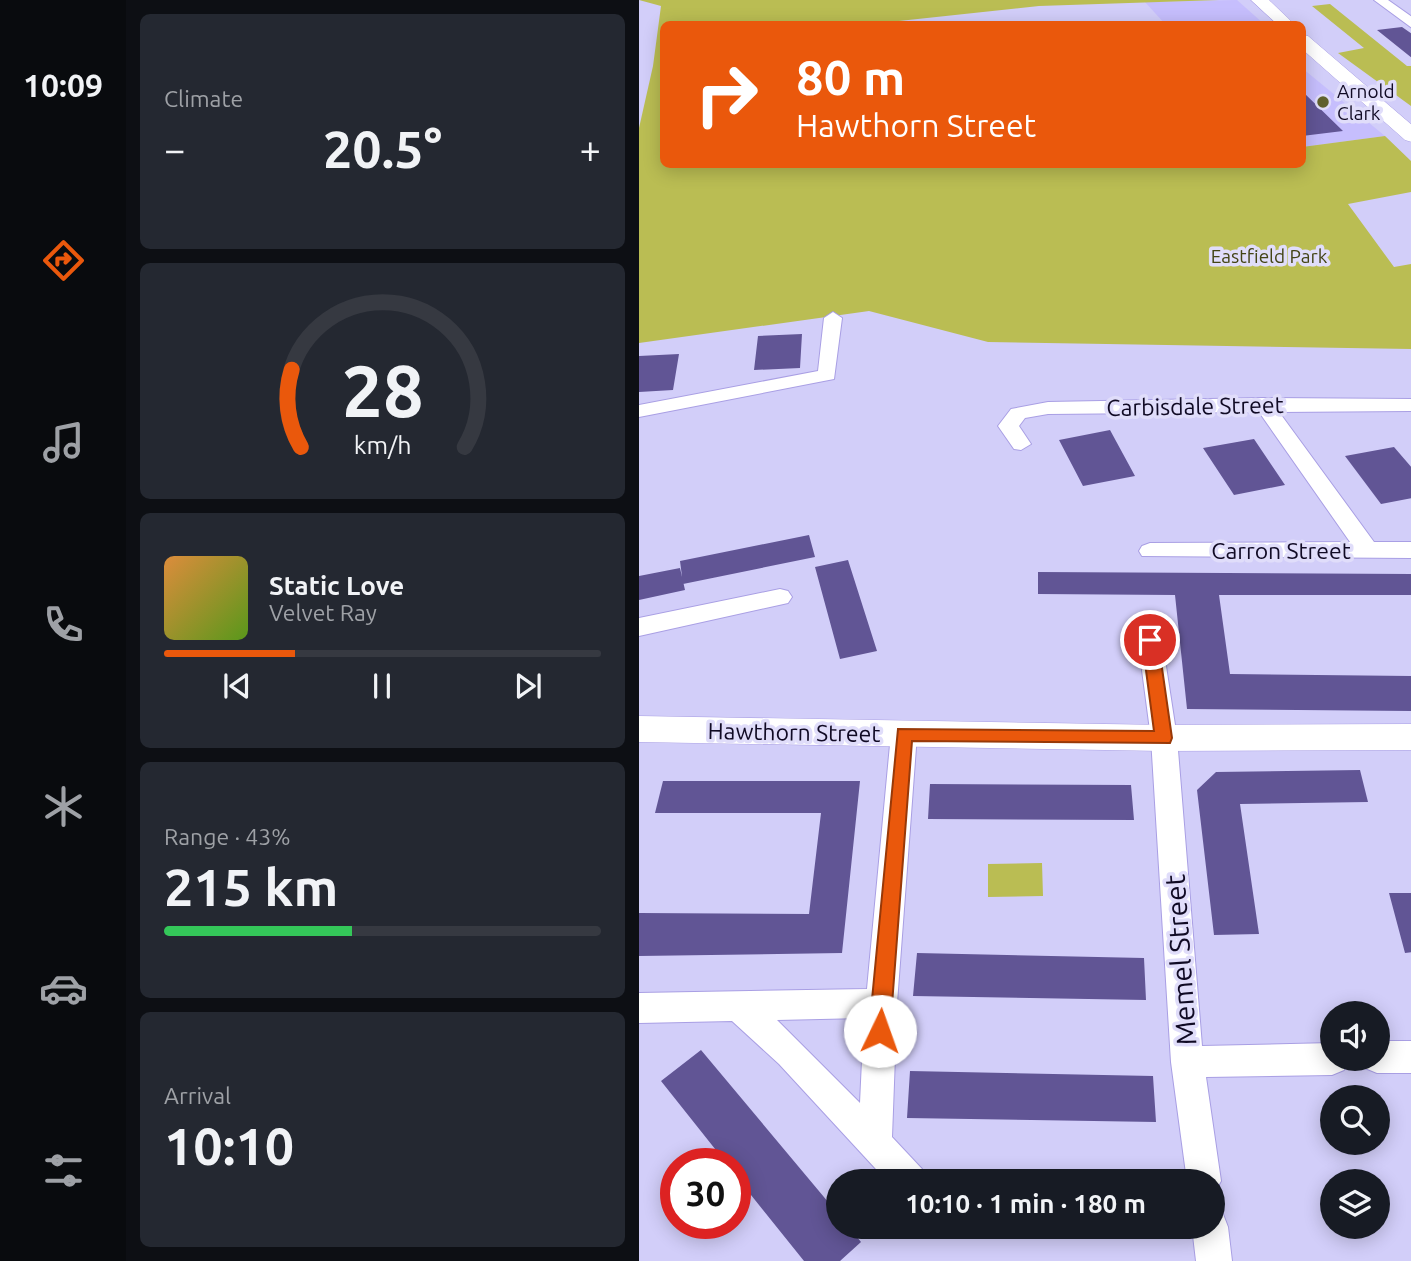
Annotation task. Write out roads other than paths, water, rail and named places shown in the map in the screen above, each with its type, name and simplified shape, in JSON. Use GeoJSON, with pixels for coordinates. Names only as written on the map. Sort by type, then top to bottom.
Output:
{"type":"FeatureCollection","features":[{"type":"Feature","properties":{"kind":"main road"},"geometry":{"type":"LineString","coordinates":[[1259,0],[1282,21]]}},
{"type":"Feature","properties":{"kind":"main road"},"geometry":{"type":"LineString","coordinates":[[1306,44],[1411,136]]}},
{"type":"Feature","properties":{"kind":"main road","name":"Hawthorn Street"},"geometry":{"type":"LineString","coordinates":[[639,729],[1164,738],[1411,737]]}},
{"type":"Feature","properties":{"kind":"street"},"geometry":{"type":"LineString","coordinates":[[1380,0],[1411,24]]}},
{"type":"Feature","properties":{"kind":"street"},"geometry":{"type":"LineString","coordinates":[[639,411],[827,375],[833,318]]}},
{"type":"Feature","properties":{"kind":"street"},"geometry":{"type":"LineString","coordinates":[[1263,404],[1367,550]]}},
{"type":"Feature","properties":{"kind":"street","name":"Carbisdale Street"},"geometry":{"type":"LineString","coordinates":[[1021,444],[1008,426],[1018,413],[1048,408],[1263,404],[1411,405]]}},
{"type":"Feature","properties":{"kind":"street","name":"Carron Street"},"geometry":{"type":"LineString","coordinates":[[1150,551],[1411,550]]}},
{"type":"Feature","properties":{"kind":"street"},"geometry":{"type":"LineString","coordinates":[[639,627],[780,597]]}},
{"type":"Feature","properties":{"kind":"street","name":"Memel Street"},"geometry":{"type":"LineString","coordinates":[[1150,640],[1164,738],[1187,1062],[1202,1169]]}},
{"type":"Feature","properties":{"kind":"street"},"geometry":{"type":"LineString","coordinates":[[875,1142],[881,1003],[904,734]]}},
{"type":"Feature","properties":{"kind":"street"},"geometry":{"type":"LineString","coordinates":[[639,1008],[881,1003]]}},
{"type":"Feature","properties":{"kind":"street"},"geometry":{"type":"LineString","coordinates":[[739,1006],[790,1053],[899,1169]]}},
{"type":"Feature","properties":{"kind":"street"},"geometry":{"type":"LineString","coordinates":[[1390,1058],[1411,1057]]}},
{"type":"Feature","properties":{"kind":"street"},"geometry":{"type":"LineString","coordinates":[[1187,1062],[1320,1059]]}},
{"type":"Feature","properties":{"kind":"street"},"geometry":{"type":"LineString","coordinates":[[1211,1239],[1214,1261]]}},
{"type":"Feature","properties":{"kind":"place","name":"Arnold Clark"},"geometry":{"type":"Point","coordinates":[1323,102]}},
{"type":"Feature","properties":{"kind":"park label","name":"Eastfield Park"},"geometry":{"type":"Point","coordinates":[1269,256]}}]}
